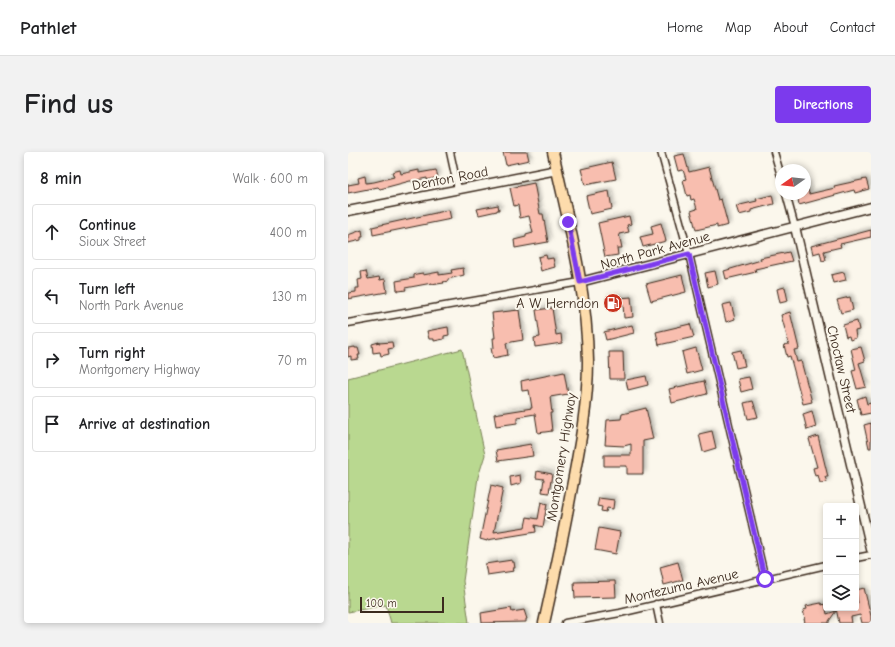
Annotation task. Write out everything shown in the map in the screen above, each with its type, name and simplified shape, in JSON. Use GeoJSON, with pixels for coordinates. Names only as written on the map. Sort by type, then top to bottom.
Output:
{"type":"FeatureCollection","features":[{"type":"Feature","properties":{"kind":"main road","name":"Montgomery Highway"},"geometry":{"type":"LineString","coordinates":[[544,623],[580,445],[586,405],[588,361],[587,332],[580,282],[553,152]]}},
{"type":"Feature","properties":{"kind":"street"},"geometry":{"type":"LineString","coordinates":[[450,152],[458,189]]}},
{"type":"Feature","properties":{"kind":"street"},"geometry":{"type":"LineString","coordinates":[[661,152],[689,254],[765,579]]}},
{"type":"Feature","properties":{"kind":"street"},"geometry":{"type":"LineString","coordinates":[[774,152],[778,164]]}},
{"type":"Feature","properties":{"kind":"street","name":"Denton Road"},"geometry":{"type":"LineString","coordinates":[[348,211],[557,170]]}},
{"type":"Feature","properties":{"kind":"street","name":"Choctaw Street"},"geometry":{"type":"LineString","coordinates":[[788,200],[871,550]]}},
{"type":"Feature","properties":{"kind":"street","name":"North Park Avenue"},"geometry":{"type":"LineString","coordinates":[[348,323],[580,282],[871,207]]}},
{"type":"Feature","properties":{"kind":"street"},"geometry":{"type":"LineString","coordinates":[[859,557],[871,555]]}},
{"type":"Feature","properties":{"kind":"street","name":"Montezuma Avenue"},"geometry":{"type":"LineString","coordinates":[[565,623],[823,566]]}},
{"type":"Feature","properties":{"kind":"street"},"geometry":{"type":"LineString","coordinates":[[656,604],[660,623]]}},
{"type":"Feature","properties":{"kind":"green space"},"geometry":{"type":"Polygon","coordinates":[[[462,349],[485,455],[478,477],[463,581],[469,623],[391,623],[386,605],[348,612],[348,378],[462,349]]]}},
{"type":"Feature","properties":{"kind":"building"},"geometry":{"type":"Polygon","coordinates":[[[503,152],[527,152],[529,160],[506,165],[503,152]]]}},
{"type":"Feature","properties":{"kind":"building"},"geometry":{"type":"Polygon","coordinates":[[[684,154],[689,172],[709,167],[718,200],[721,199],[728,225],[717,228],[717,225],[696,230],[691,211],[697,209],[694,199],[691,200],[690,195],[687,196],[683,180],[686,179],[683,170],[678,171],[674,156],[684,154]]]}},
{"type":"Feature","properties":{"kind":"building"},"geometry":{"type":"Polygon","coordinates":[[[612,162],[616,179],[585,185],[581,169],[612,162]]]}},
{"type":"Feature","properties":{"kind":"building"},"geometry":{"type":"Polygon","coordinates":[[[400,170],[401,174],[419,170],[419,173],[436,170],[438,177],[427,180],[427,178],[417,180],[417,182],[413,183],[410,181],[380,189],[378,187],[348,193],[348,185],[359,183],[358,178],[365,176],[366,183],[374,182],[394,177],[392,172],[400,170]]]}},
{"type":"Feature","properties":{"kind":"building"},"geometry":{"type":"Polygon","coordinates":[[[866,179],[869,189],[855,193],[854,190],[799,205],[798,200],[811,200],[811,194],[835,188],[834,186],[866,179]]]}},
{"type":"Feature","properties":{"kind":"building"},"geometry":{"type":"Polygon","coordinates":[[[534,183],[540,214],[543,214],[548,242],[515,248],[514,240],[526,237],[526,235],[533,233],[529,216],[520,218],[518,205],[514,206],[510,188],[534,183]]]}},
{"type":"Feature","properties":{"kind":"building"},"geometry":{"type":"Polygon","coordinates":[[[609,191],[612,209],[590,214],[586,196],[609,191]]]}},
{"type":"Feature","properties":{"kind":"building"},"geometry":{"type":"Polygon","coordinates":[[[772,195],[774,204],[739,215],[736,206],[757,201],[756,199],[772,195]]]}},
{"type":"Feature","properties":{"kind":"building"},"geometry":{"type":"Polygon","coordinates":[[[498,205],[499,210],[479,215],[477,209],[498,205]]]}},
{"type":"Feature","properties":{"kind":"building"},"geometry":{"type":"Polygon","coordinates":[[[449,210],[451,219],[373,235],[372,227],[449,210]]]}},
{"type":"Feature","properties":{"kind":"building"},"geometry":{"type":"Polygon","coordinates":[[[629,216],[631,224],[627,225],[629,232],[619,234],[622,248],[617,248],[618,255],[605,257],[598,223],[629,216]]]}},
{"type":"Feature","properties":{"kind":"building"},"geometry":{"type":"Polygon","coordinates":[[[661,223],[666,241],[643,247],[640,237],[653,234],[651,226],[661,223]]]}},
{"type":"Feature","properties":{"kind":"building"},"geometry":{"type":"Polygon","coordinates":[[[362,230],[363,237],[361,237],[361,240],[348,243],[348,235],[362,230]]]}},
{"type":"Feature","properties":{"kind":"building"},"geometry":{"type":"Polygon","coordinates":[[[871,230],[871,237],[840,244],[841,247],[824,251],[826,260],[822,261],[820,252],[813,254],[811,246],[871,230]]]}},
{"type":"Feature","properties":{"kind":"building"},"geometry":{"type":"Polygon","coordinates":[[[789,252],[792,261],[755,269],[756,272],[726,279],[724,271],[761,260],[760,258],[789,252]]]}},
{"type":"Feature","properties":{"kind":"building"},"geometry":{"type":"Polygon","coordinates":[[[546,255],[547,259],[553,258],[555,267],[541,271],[538,257],[546,255]]]}},
{"type":"Feature","properties":{"kind":"building"},"geometry":{"type":"Polygon","coordinates":[[[463,268],[464,275],[448,279],[448,281],[443,282],[444,283],[432,283],[405,288],[406,290],[397,290],[396,281],[414,278],[414,275],[416,274],[423,273],[423,275],[439,272],[439,275],[452,273],[451,270],[463,268]]]}},
{"type":"Feature","properties":{"kind":"building"},"geometry":{"type":"Polygon","coordinates":[[[366,271],[368,279],[379,277],[380,280],[385,279],[387,292],[348,299],[348,293],[356,292],[356,288],[359,288],[358,280],[362,279],[361,272],[366,271]]]}},
{"type":"Feature","properties":{"kind":"building"},"geometry":{"type":"Polygon","coordinates":[[[715,271],[718,284],[708,287],[705,273],[715,271]]]}},
{"type":"Feature","properties":{"kind":"building"},"geometry":{"type":"Polygon","coordinates":[[[844,272],[846,280],[833,283],[831,275],[844,272]]]}},
{"type":"Feature","properties":{"kind":"building"},"geometry":{"type":"Polygon","coordinates":[[[682,275],[686,292],[651,301],[646,284],[682,275]]]}},
{"type":"Feature","properties":{"kind":"building"},"geometry":{"type":"Polygon","coordinates":[[[785,287],[788,301],[780,303],[777,289],[785,287]]]}},
{"type":"Feature","properties":{"kind":"building"},"geometry":{"type":"Polygon","coordinates":[[[620,296],[620,298],[631,297],[633,317],[624,318],[623,304],[607,306],[606,298],[620,296]]]}},
{"type":"Feature","properties":{"kind":"building"},"geometry":{"type":"Polygon","coordinates":[[[850,297],[853,310],[841,313],[837,300],[850,297]]]}},
{"type":"Feature","properties":{"kind":"building"},"geometry":{"type":"Polygon","coordinates":[[[731,303],[735,319],[726,322],[722,305],[731,303]]]}},
{"type":"Feature","properties":{"kind":"building"},"geometry":{"type":"Polygon","coordinates":[[[552,308],[556,335],[561,334],[562,343],[535,347],[534,338],[540,337],[536,310],[552,308]]]}},
{"type":"Feature","properties":{"kind":"building"},"geometry":{"type":"Polygon","coordinates":[[[519,310],[523,340],[506,343],[508,355],[493,358],[491,348],[494,348],[493,338],[495,338],[492,313],[519,310]]]}},
{"type":"Feature","properties":{"kind":"building"},"geometry":{"type":"Polygon","coordinates":[[[790,312],[799,349],[794,350],[797,362],[801,361],[812,402],[803,404],[790,356],[787,357],[784,345],[789,344],[781,315],[790,312]]]}},
{"type":"Feature","properties":{"kind":"building"},"geometry":{"type":"Polygon","coordinates":[[[857,321],[859,330],[855,331],[856,338],[850,340],[849,336],[846,337],[843,325],[857,321]]]}},
{"type":"Feature","properties":{"kind":"building"},"geometry":{"type":"Polygon","coordinates":[[[690,324],[694,337],[659,345],[656,332],[690,324]]]}},
{"type":"Feature","properties":{"kind":"building"},"geometry":{"type":"Polygon","coordinates":[[[632,325],[634,333],[606,340],[604,332],[632,325]]]}},
{"type":"Feature","properties":{"kind":"building"},"geometry":{"type":"Polygon","coordinates":[[[448,327],[449,335],[444,336],[444,339],[434,341],[434,339],[429,339],[427,331],[448,327]]]}},
{"type":"Feature","properties":{"kind":"building"},"geometry":{"type":"Polygon","coordinates":[[[379,342],[392,342],[393,348],[388,349],[389,354],[381,356],[380,352],[373,353],[372,344],[379,342]]]}},
{"type":"Feature","properties":{"kind":"building"},"geometry":{"type":"Polygon","coordinates":[[[861,347],[865,361],[859,363],[866,387],[857,389],[852,371],[856,370],[851,349],[861,347]]]}},
{"type":"Feature","properties":{"kind":"building"},"geometry":{"type":"Polygon","coordinates":[[[348,348],[358,348],[360,355],[358,355],[359,359],[351,360],[351,356],[348,357],[348,348]]]}},
{"type":"Feature","properties":{"kind":"building"},"geometry":{"type":"Polygon","coordinates":[[[696,348],[702,370],[687,374],[682,352],[696,348]]]}},
{"type":"Feature","properties":{"kind":"building"},"geometry":{"type":"Polygon","coordinates":[[[741,350],[745,366],[736,368],[732,352],[741,350]]]}},
{"type":"Feature","properties":{"kind":"building"},"geometry":{"type":"Polygon","coordinates":[[[609,352],[623,352],[624,379],[610,379],[609,352]]]}},
{"type":"Feature","properties":{"kind":"building"},"geometry":{"type":"Polygon","coordinates":[[[564,372],[568,394],[550,397],[552,431],[538,433],[535,414],[517,417],[517,423],[496,426],[494,414],[532,408],[529,390],[522,391],[521,381],[564,372]]]}},
{"type":"Feature","properties":{"kind":"building"},"geometry":{"type":"Polygon","coordinates":[[[646,376],[648,385],[628,390],[626,380],[646,376]]]}},
{"type":"Feature","properties":{"kind":"building"},"geometry":{"type":"Polygon","coordinates":[[[749,377],[752,389],[741,392],[738,379],[749,377]]]}},
{"type":"Feature","properties":{"kind":"building"},"geometry":{"type":"Polygon","coordinates":[[[704,381],[707,394],[672,403],[669,389],[704,381]]]}},
{"type":"Feature","properties":{"kind":"building"},"geometry":{"type":"Polygon","coordinates":[[[865,396],[867,404],[871,403],[871,413],[861,415],[857,399],[865,396]]]}},
{"type":"Feature","properties":{"kind":"building"},"geometry":{"type":"Polygon","coordinates":[[[753,401],[758,417],[748,419],[744,403],[753,401]]]}},
{"type":"Feature","properties":{"kind":"building"},"geometry":{"type":"Polygon","coordinates":[[[646,408],[653,439],[643,441],[643,474],[627,474],[627,466],[604,466],[604,455],[631,455],[631,444],[624,446],[605,445],[607,420],[621,419],[622,414],[646,408]]]}},
{"type":"Feature","properties":{"kind":"building"},"geometry":{"type":"Polygon","coordinates":[[[812,411],[816,427],[807,430],[803,414],[812,411]]]}},
{"type":"Feature","properties":{"kind":"building"},"geometry":{"type":"Polygon","coordinates":[[[871,423],[871,448],[869,448],[864,425],[871,423]]]}},
{"type":"Feature","properties":{"kind":"building"},"geometry":{"type":"Polygon","coordinates":[[[712,431],[716,448],[703,452],[699,434],[712,431]]]}},
{"type":"Feature","properties":{"kind":"building"},"geometry":{"type":"Polygon","coordinates":[[[818,436],[828,477],[825,477],[827,482],[820,483],[818,475],[815,476],[813,468],[817,467],[809,439],[818,436]]]}},
{"type":"Feature","properties":{"kind":"building"},"geometry":{"type":"Polygon","coordinates":[[[531,444],[533,456],[498,461],[496,450],[531,444]]]}},
{"type":"Feature","properties":{"kind":"building"},"geometry":{"type":"Polygon","coordinates":[[[537,471],[552,474],[549,493],[542,492],[544,479],[536,478],[537,471]]]}},
{"type":"Feature","properties":{"kind":"building"},"geometry":{"type":"Polygon","coordinates":[[[520,475],[521,483],[511,486],[510,477],[520,475]]]}},
{"type":"Feature","properties":{"kind":"building"},"geometry":{"type":"Polygon","coordinates":[[[491,485],[503,488],[494,532],[525,527],[527,517],[538,519],[541,502],[547,504],[543,527],[535,525],[536,532],[487,541],[480,539],[491,485]]]}},
{"type":"Feature","properties":{"kind":"building"},"geometry":{"type":"Polygon","coordinates":[[[599,498],[614,500],[613,509],[607,508],[606,512],[601,511],[602,507],[597,506],[599,498]]]}},
{"type":"Feature","properties":{"kind":"building"},"geometry":{"type":"Polygon","coordinates":[[[599,528],[620,532],[616,554],[595,550],[599,528]]]}},
{"type":"Feature","properties":{"kind":"building"},"geometry":{"type":"Polygon","coordinates":[[[512,560],[512,562],[514,562],[514,571],[487,575],[485,564],[512,560]]]}},
{"type":"Feature","properties":{"kind":"building"},"geometry":{"type":"Polygon","coordinates":[[[678,562],[683,580],[664,585],[660,567],[678,562]]]}},
{"type":"Feature","properties":{"kind":"building"},"geometry":{"type":"Polygon","coordinates":[[[615,581],[616,597],[575,598],[574,582],[615,581]]]}},
{"type":"Feature","properties":{"kind":"building"},"geometry":{"type":"Polygon","coordinates":[[[864,588],[871,616],[871,623],[862,623],[860,615],[851,617],[852,623],[839,623],[837,611],[859,611],[859,589],[864,588]]]}},
{"type":"Feature","properties":{"kind":"building"},"geometry":{"type":"Polygon","coordinates":[[[821,603],[823,605],[823,611],[826,611],[827,614],[836,611],[829,623],[805,623],[803,610],[807,609],[806,606],[821,603]]]}},
{"type":"Feature","properties":{"kind":"building"},"geometry":{"type":"Polygon","coordinates":[[[511,608],[512,612],[524,610],[527,619],[526,622],[482,623],[481,613],[511,608]]]}},
{"type":"Feature","properties":{"kind":"place","name":"A W Herndon"},"geometry":{"type":"Point","coordinates":[613,303]}},
{"type":"Feature","properties":{"kind":"route"},"geometry":{"type":"LineString","coordinates":[[568,222],[580,282],[689,254],[765,579]]}}]}
